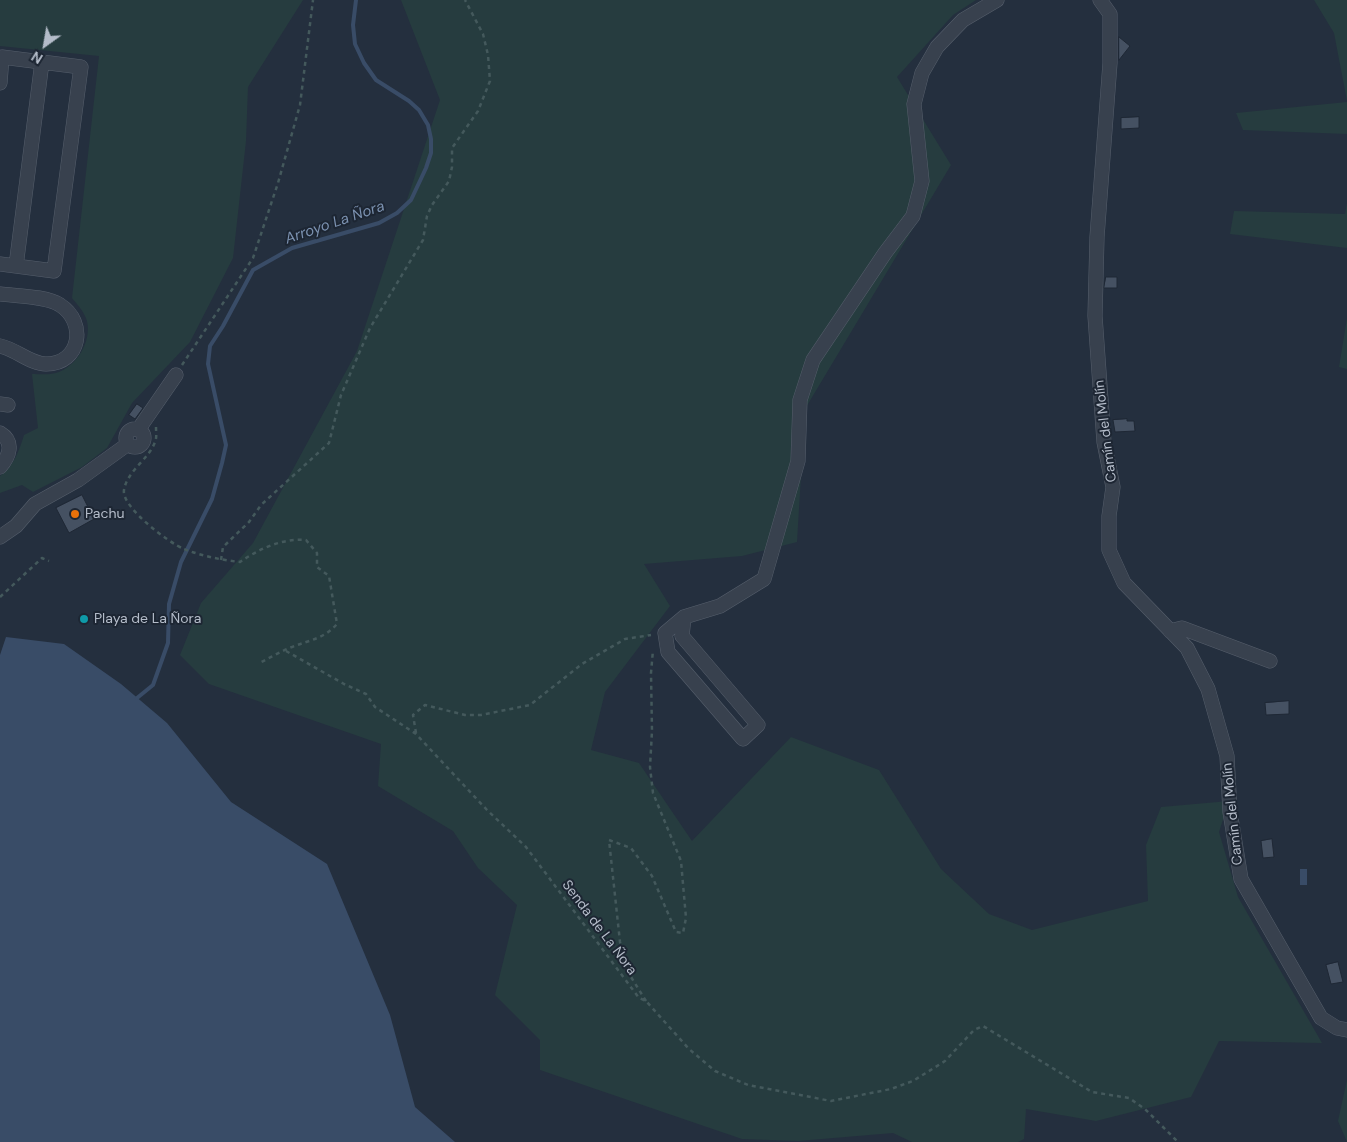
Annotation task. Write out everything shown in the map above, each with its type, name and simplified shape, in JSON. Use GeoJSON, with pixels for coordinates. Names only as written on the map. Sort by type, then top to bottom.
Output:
{"type":"FeatureCollection","features":[{"type":"Feature","properties":{"kind":"street"},"geometry":{"type":"LineString","coordinates":[[684,617],[682,636],[758,726],[743,739],[668,652],[665,633],[684,617],[720,606],[764,579],[798,461],[800,400],[813,360],[885,253],[913,216],[922,181],[914,104],[922,73],[937,47],[963,20],[997,0]]}},
{"type":"Feature","properties":{"kind":"street","name":"Camín del Molín"},"geometry":{"type":"LineString","coordinates":[[1100,0],[1110,14],[1110,63],[1097,237],[1095,316],[1104,442],[1113,487],[1108,516],[1109,550],[1124,583],[1187,648],[1208,689],[1227,756],[1230,812],[1240,880],[1321,1018],[1337,1028],[1347,1030]]}},
{"type":"Feature","properties":{"kind":"street"},"geometry":{"type":"LineString","coordinates":[[0,83],[2,57],[82,67],[54,271],[0,264]]}},
{"type":"Feature","properties":{"kind":"street"},"geometry":{"type":"LineString","coordinates":[[16,266],[42,62]]}},
{"type":"Feature","properties":{"kind":"street"},"geometry":{"type":"LineString","coordinates":[[0,294],[58,303],[68,310],[75,321],[76,339],[73,353],[60,362],[44,364],[11,348],[0,346]]}},
{"type":"Feature","properties":{"kind":"street"},"geometry":{"type":"LineString","coordinates":[[0,536],[16,526],[35,504],[78,480],[128,444],[126,439],[127,433],[132,430],[138,430],[176,375]]}},
{"type":"Feature","properties":{"kind":"street"},"geometry":{"type":"LineString","coordinates":[[0,433],[5,436],[9,445],[9,456],[0,467]]}},
{"type":"Feature","properties":{"kind":"street"},"geometry":{"type":"LineString","coordinates":[[1170,631],[1182,628],[1270,661]]}},
{"type":"Feature","properties":{"kind":"path"},"geometry":{"type":"LineString","coordinates":[[176,375],[252,258],[278,183],[300,105],[313,0]]}},
{"type":"Feature","properties":{"kind":"path"},"geometry":{"type":"LineString","coordinates":[[221,560],[223,547],[249,522],[261,505],[329,443],[341,395],[370,328],[423,240],[427,216],[432,205],[449,181],[452,167],[452,148],[478,111],[490,81],[488,54],[483,34],[465,0]]}},
{"type":"Feature","properties":{"kind":"path"},"geometry":{"type":"LineString","coordinates":[[157,403],[156,442],[128,480],[123,491],[127,504],[151,527],[179,547],[216,559],[240,562],[259,549],[295,539],[306,540],[317,553],[317,567],[329,576],[337,624],[328,634],[259,662]]}},
{"type":"Feature","properties":{"kind":"path"},"geometry":{"type":"LineString","coordinates":[[0,597],[42,558],[49,561]]}},
{"type":"Feature","properties":{"kind":"path"},"geometry":{"type":"LineString","coordinates":[[416,734],[413,715],[425,705],[465,715],[481,715],[530,705],[582,664],[625,639],[665,633]]}},
{"type":"Feature","properties":{"kind":"path"},"geometry":{"type":"LineString","coordinates":[[646,1000],[626,969],[620,942],[609,840],[631,848],[652,876],[676,932],[682,933],[686,918],[680,861],[653,793],[650,767],[652,730],[651,673],[654,646],[665,633]]}},
{"type":"Feature","properties":{"kind":"path","name":"Senda de La Ñora"},"geometry":{"type":"LineString","coordinates":[[286,651],[336,680],[366,694],[375,707],[416,734],[487,810],[526,847],[639,998],[646,1000],[690,1049],[715,1071],[748,1085],[830,1101],[891,1090],[913,1081],[945,1061],[974,1030],[983,1026],[1092,1092],[1130,1098],[1178,1142]]}},
{"type":"Feature","properties":{"kind":"green space"},"geometry":{"type":"Polygon","coordinates":[[[0,0],[303,0],[248,87],[246,141],[233,258],[190,342],[132,403],[107,448],[82,467],[33,492],[22,485],[0,493],[0,476],[12,463],[24,435],[38,428],[32,374],[53,374],[63,370],[81,353],[87,337],[86,318],[72,298],[99,56],[0,46],[0,0]]]}},
{"type":"Feature","properties":{"kind":"green space"},"geometry":{"type":"Polygon","coordinates":[[[401,0],[976,0],[953,15],[897,77],[951,165],[805,409],[797,542],[742,556],[644,564],[670,606],[605,692],[591,750],[639,763],[692,841],[791,737],[879,770],[941,869],[989,914],[1032,930],[1148,901],[1146,845],[1161,807],[1229,801],[1219,832],[1238,897],[1322,1043],[1219,1041],[1191,1097],[1096,1121],[1026,1109],[1024,1139],[1018,1142],[912,1142],[893,1133],[798,1141],[742,1139],[540,1070],[540,1040],[495,995],[517,905],[478,868],[453,831],[378,786],[381,744],[209,684],[180,655],[201,603],[253,543],[357,351],[440,100],[401,0]]]}},
{"type":"Feature","properties":{"kind":"green space"},"geometry":{"type":"Polygon","coordinates":[[[1314,0],[1347,0],[1347,101],[1334,33],[1314,0]]]}},
{"type":"Feature","properties":{"kind":"green space"},"geometry":{"type":"Polygon","coordinates":[[[1347,102],[1347,134],[1243,130],[1236,113],[1347,102]]]}},
{"type":"Feature","properties":{"kind":"green space"},"geometry":{"type":"Polygon","coordinates":[[[1347,203],[1347,248],[1230,234],[1234,211],[1345,214],[1347,203]]]}},
{"type":"Feature","properties":{"kind":"green space"},"geometry":{"type":"Polygon","coordinates":[[[1347,318],[1347,369],[1339,367],[1347,318]]]}},
{"type":"Feature","properties":{"kind":"green space"},"geometry":{"type":"Polygon","coordinates":[[[1347,1080],[1347,1142],[1338,1121],[1347,1080]]]}},
{"type":"Feature","properties":{"kind":"water"},"geometry":{"type":"Polygon","coordinates":[[[6,637],[64,644],[121,684],[167,723],[231,802],[327,864],[390,1015],[415,1107],[455,1142],[0,1142],[0,655],[6,637]]]}},
{"type":"Feature","properties":{"kind":"water"},"geometry":{"type":"Polygon","coordinates":[[[1300,869],[1307,869],[1307,885],[1300,885],[1300,869]]]}},
{"type":"Feature","properties":{"kind":"building"},"geometry":{"type":"Polygon","coordinates":[[[1119,37],[1130,46],[1119,60],[1119,37]]]}},
{"type":"Feature","properties":{"kind":"building"},"geometry":{"type":"Polygon","coordinates":[[[1139,117],[1139,128],[1121,129],[1121,118],[1139,117]]]}},
{"type":"Feature","properties":{"kind":"building"},"geometry":{"type":"Polygon","coordinates":[[[1106,277],[1117,277],[1117,288],[1104,288],[1106,277]]]}},
{"type":"Feature","properties":{"kind":"building"},"geometry":{"type":"Polygon","coordinates":[[[137,404],[143,408],[135,419],[129,415],[137,404]]]}},
{"type":"Feature","properties":{"kind":"building"},"geometry":{"type":"Polygon","coordinates":[[[1127,419],[1127,421],[1134,421],[1135,431],[1115,432],[1113,420],[1127,419]]]}},
{"type":"Feature","properties":{"kind":"building","name":"Pachu"},"geometry":{"type":"Polygon","coordinates":[[[82,495],[94,519],[69,533],[56,508],[82,495]]]}},
{"type":"Feature","properties":{"kind":"building"},"geometry":{"type":"Polygon","coordinates":[[[1289,701],[1289,714],[1266,715],[1265,703],[1289,701]]]}},
{"type":"Feature","properties":{"kind":"building"},"geometry":{"type":"Polygon","coordinates":[[[1272,839],[1274,857],[1263,858],[1261,841],[1272,839]]]}},
{"type":"Feature","properties":{"kind":"building"},"geometry":{"type":"Polygon","coordinates":[[[1338,962],[1343,982],[1331,984],[1326,965],[1338,962]]]}},
{"type":"Feature","properties":{"kind":"waterway","name":"Arroyo La Ñora"},"geometry":{"type":"LineString","coordinates":[[137,698],[153,685],[168,643],[169,604],[181,562],[212,499],[226,445],[208,364],[210,346],[253,270],[292,248],[379,223],[397,213],[411,200],[431,153],[428,125],[419,110],[409,101],[376,80],[364,63],[355,44],[353,25],[356,0]]}},
{"type":"Feature","properties":{"kind":"place","name":"Pachu"},"geometry":{"type":"Point","coordinates":[75,514]}},
{"type":"Feature","properties":{"kind":"place","name":"Playa de La Ñora"},"geometry":{"type":"Point","coordinates":[84,619]}}]}
